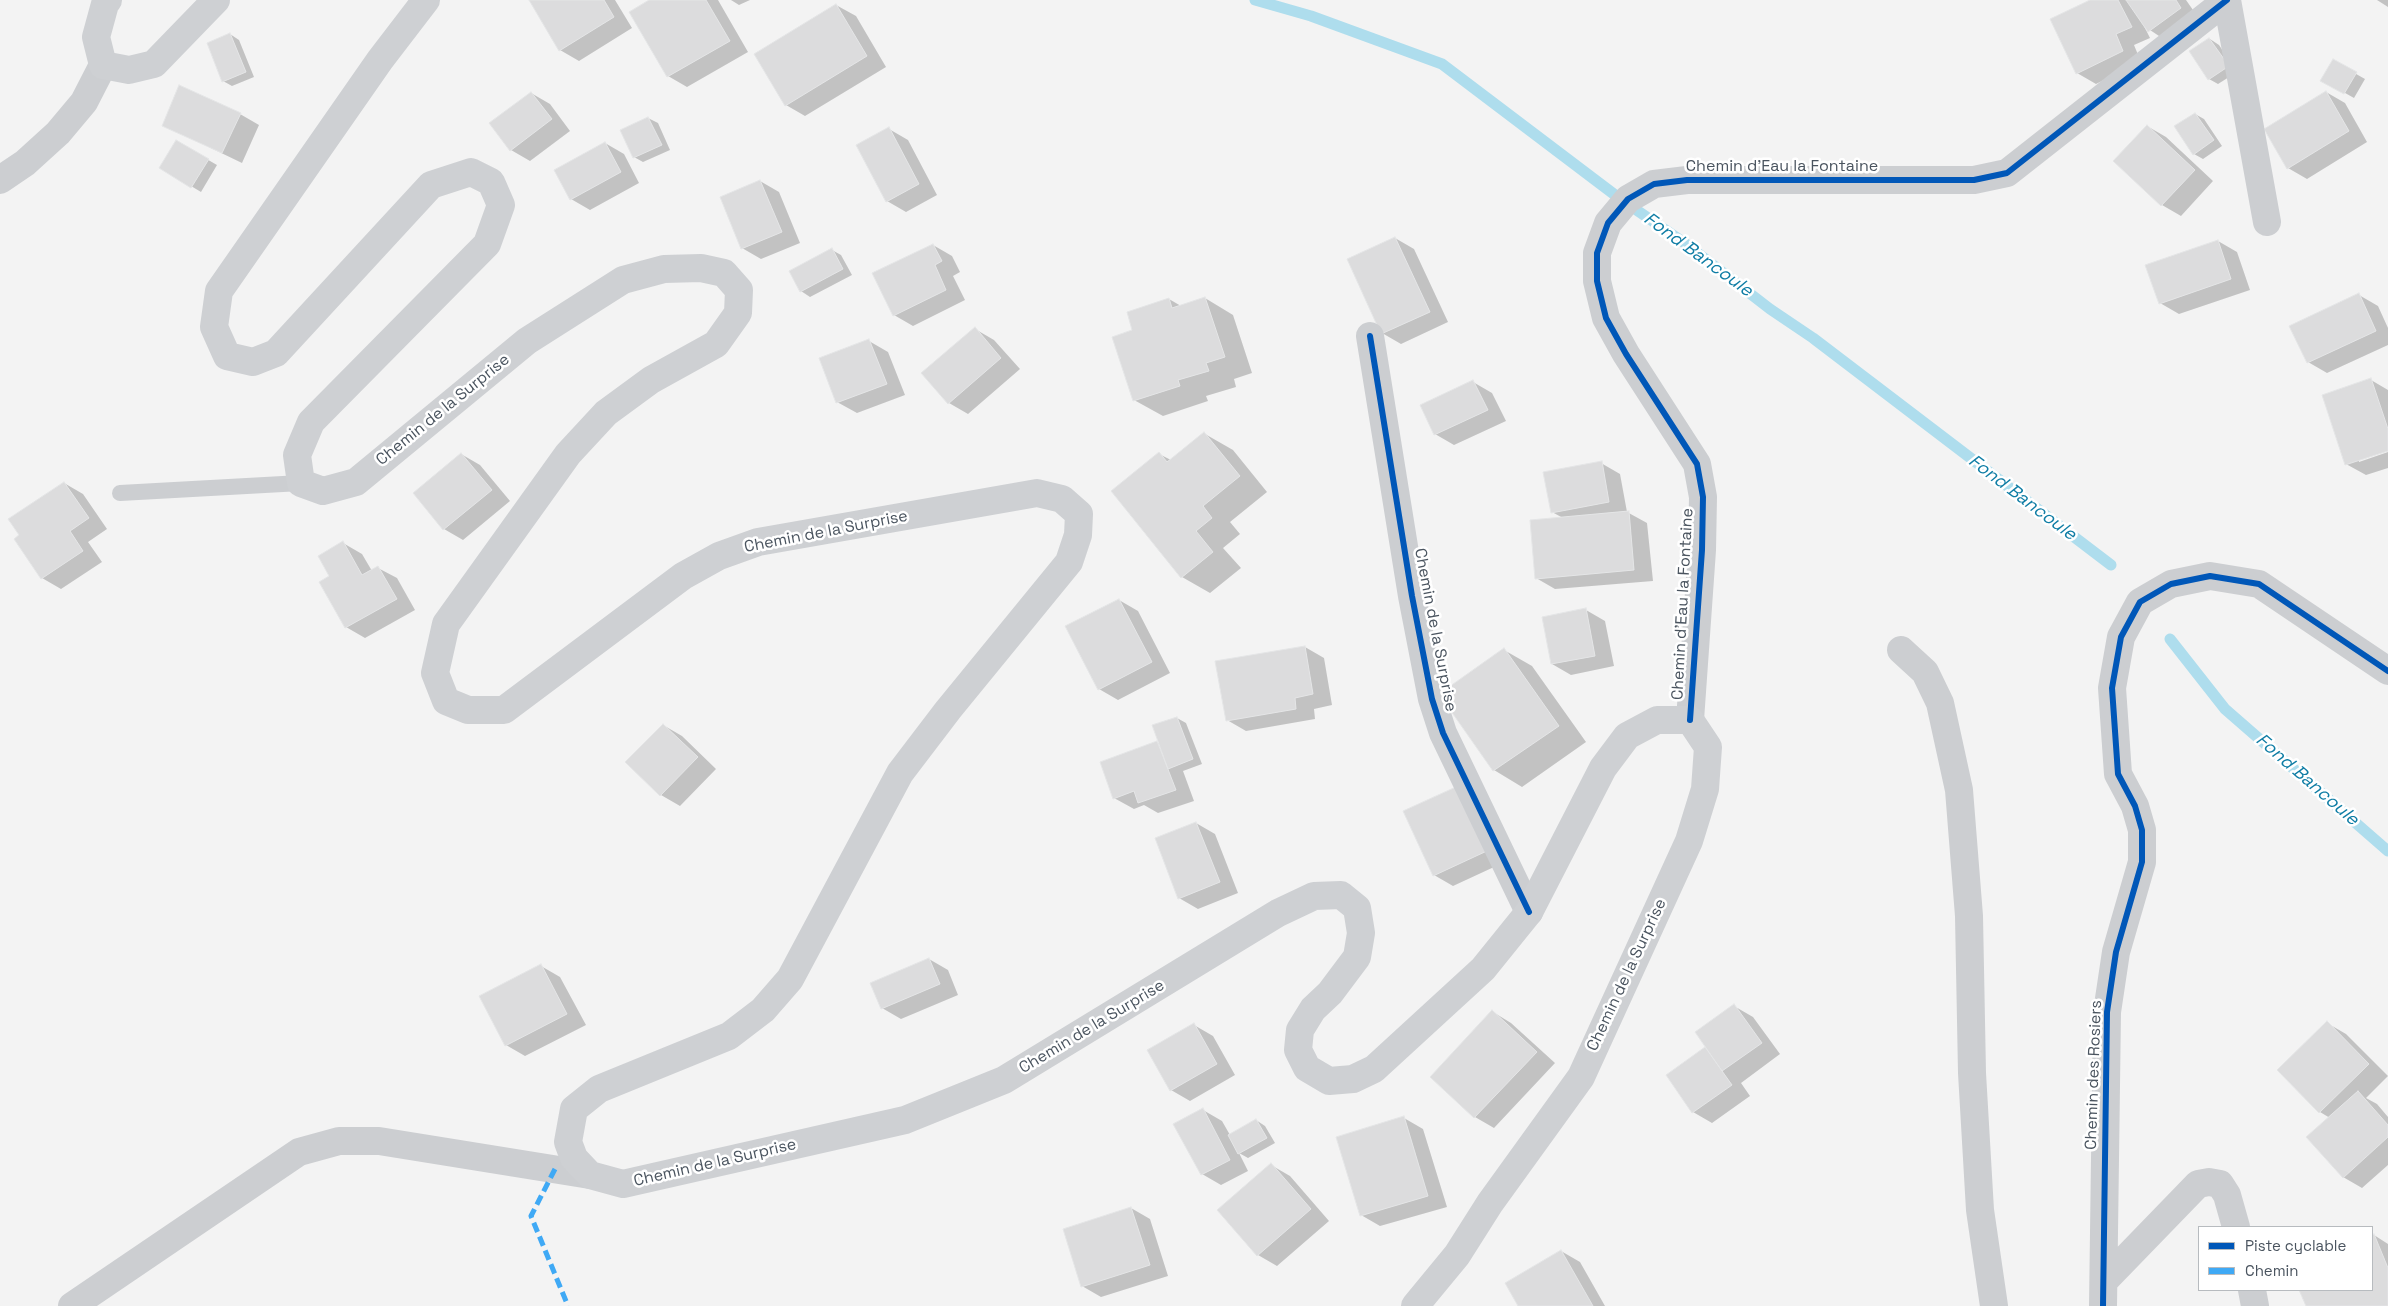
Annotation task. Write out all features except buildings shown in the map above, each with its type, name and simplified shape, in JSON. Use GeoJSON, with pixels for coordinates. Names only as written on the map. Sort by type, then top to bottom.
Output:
{"type":"FeatureCollection","features":[{"type":"Feature","properties":{"kind":"main road"},"geometry":{"type":"LineString","coordinates":[[105,1],[96,37],[103,65],[129,70],[154,64],[216,0]]}},
{"type":"Feature","properties":{"kind":"main road"},"geometry":{"type":"LineString","coordinates":[[301,483],[298,455],[311,422],[487,244],[501,206],[491,182],[470,172],[431,185],[276,353],[253,362],[227,356],[214,327],[219,291],[374,68],[426,0]]}},
{"type":"Feature","properties":{"kind":"main road","name":"Chemin de la Surprise"},"geometry":{"type":"LineString","coordinates":[[301,483],[323,491],[356,482],[527,341],[576,308],[623,280],[664,269],[701,268],[724,272],[739,290],[738,314],[716,344],[651,380],[606,413],[568,454],[446,624],[435,673],[446,701],[468,710],[504,710],[683,576],[719,556],[758,542],[1038,493],[1062,499],[1079,514],[1078,535],[1069,562],[948,710],[900,773],[790,979],[763,1010],[729,1036],[599,1089],[574,1109],[568,1142],[574,1158],[590,1175],[623,1184],[905,1120],[1004,1080],[1278,913],[1314,896],[1341,895],[1357,908],[1361,933],[1357,957],[1330,993],[1313,1009],[1300,1030],[1298,1050],[1307,1068],[1329,1081],[1353,1078],[1374,1069],[1483,969],[1529,912],[1603,768],[1627,736],[1658,720],[1690,720],[1708,746],[1705,789],[1689,841],[1581,1077],[1490,1203],[1457,1255],[1414,1306]]}},
{"type":"Feature","properties":{"kind":"street"},"geometry":{"type":"LineString","coordinates":[[2227,0],[2267,222]]}},
{"type":"Feature","properties":{"kind":"street","name":"Chemin d'Eau la Fontaine"},"geometry":{"type":"LineString","coordinates":[[1690,720],[1702,550],[1703,497],[1697,464],[1626,354],[1606,318],[1597,281],[1598,253],[1608,223],[1628,199],[1654,184],[1687,180],[1974,180],[2007,173],[2227,0]]}},
{"type":"Feature","properties":{"kind":"street"},"geometry":{"type":"LineString","coordinates":[[0,180],[25,163],[58,133],[84,102],[103,65]]}},
{"type":"Feature","properties":{"kind":"street","name":"Chemin de la Surprise"},"geometry":{"type":"LineString","coordinates":[[1370,336],[1412,596],[1432,700],[1442,733],[1529,912]]}},
{"type":"Feature","properties":{"kind":"street","name":"Chemin des Rosiers"},"geometry":{"type":"LineString","coordinates":[[2103,1294],[2107,1012],[2116,952],[2142,862],[2142,830],[2135,806],[2118,774],[2112,688],[2121,637],[2140,602],[2171,584],[2210,576],[2259,584],[2388,671]]}},
{"type":"Feature","properties":{"kind":"street"},"geometry":{"type":"LineString","coordinates":[[1901,650],[1925,672],[1940,703],[1959,790],[1970,916],[1972,1073],[1980,1210],[1994,1306]]}},
{"type":"Feature","properties":{"kind":"street"},"geometry":{"type":"LineString","coordinates":[[72,1306],[299,1152],[339,1141],[379,1141],[590,1175]]}},
{"type":"Feature","properties":{"kind":"street"},"geometry":{"type":"LineString","coordinates":[[2103,1294],[2198,1184],[2210,1182],[2220,1184],[2227,1195],[2236,1226]]}},
{"type":"Feature","properties":{"kind":"street"},"geometry":{"type":"LineString","coordinates":[[2252,1291],[2255,1306]]}},
{"type":"Feature","properties":{"kind":"lane"},"geometry":{"type":"LineString","coordinates":[[120,493],[301,483]]}},
{"type":"Feature","properties":{"kind":"waterway","name":"Fond Bancoule"},"geometry":{"type":"LineString","coordinates":[[1255,0],[1311,16],[1442,64],[1619,198],[1686,244],[1770,309],[1813,338],[2111,565]]}},
{"type":"Feature","properties":{"kind":"waterway","name":"Fond Bancoule"},"geometry":{"type":"LineString","coordinates":[[2170,639],[2225,709],[2388,851]]}},
{"type":"Feature","properties":{"kind":"marked path"},"geometry":{"type":"LineString","coordinates":[[555,1169],[531,1216],[568,1306]]}},
{"type":"Feature","properties":{"kind":"cycle path"},"geometry":{"type":"LineString","coordinates":[[1690,720],[1702,550],[1703,497],[1697,464],[1626,354],[1606,318],[1597,281],[1597,253],[1608,223],[1628,199],[1654,184],[1687,180],[1974,180],[2007,173],[2227,0]]}},
{"type":"Feature","properties":{"kind":"cycle path"},"geometry":{"type":"LineString","coordinates":[[1370,336],[1412,596],[1432,699],[1443,733],[1529,912]]}},
{"type":"Feature","properties":{"kind":"cycle path"},"geometry":{"type":"LineString","coordinates":[[2103,1306],[2107,1012],[2116,952],[2142,862],[2142,830],[2135,806],[2118,774],[2112,688],[2121,637],[2140,602],[2171,584],[2210,576],[2259,584],[2388,671]]}}]}
